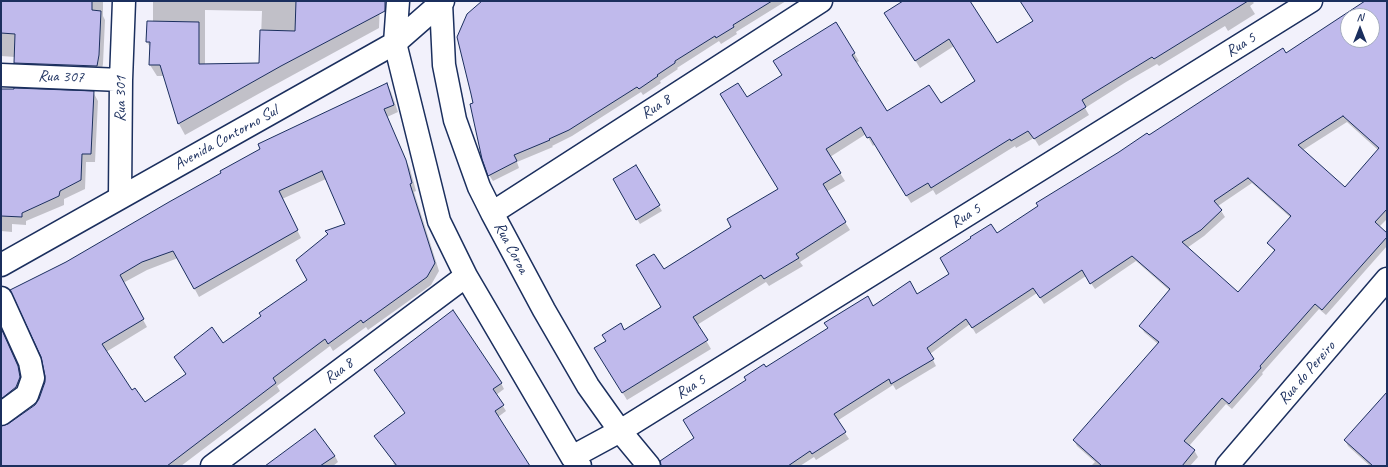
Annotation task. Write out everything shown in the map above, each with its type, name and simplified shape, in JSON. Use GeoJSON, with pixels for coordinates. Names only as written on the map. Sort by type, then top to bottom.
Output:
{"type":"FeatureCollection","features":[{"type":"Feature","properties":{"kind":"street","name":"Rua 301"},"geometry":{"type":"LineString","coordinates":[[120,197],[121,80],[124,1]]}},
{"type":"Feature","properties":{"kind":"street"},"geometry":{"type":"LineString","coordinates":[[398,1],[396,43],[440,221],[466,276],[576,462]]}},
{"type":"Feature","properties":{"kind":"street","name":"Rua 8"},"geometry":{"type":"LineString","coordinates":[[492,213],[821,1]]}},
{"type":"Feature","properties":{"kind":"street","name":"Rua 5"},"geometry":{"type":"LineString","coordinates":[[576,462],[620,431],[1311,1]]}},
{"type":"Feature","properties":{"kind":"street","name":"Avenida Contorno Sul"},"geometry":{"type":"LineString","coordinates":[[1,265],[396,43],[442,2]]}},
{"type":"Feature","properties":{"kind":"street","name":"Rua Coroa"},"geometry":{"type":"LineString","coordinates":[[442,2],[444,65],[455,120],[479,187],[544,310],[588,386],[620,431],[639,462]]}},
{"type":"Feature","properties":{"kind":"street","name":"Rua 307"},"geometry":{"type":"LineString","coordinates":[[1,75],[121,80]]}},
{"type":"Feature","properties":{"kind":"street","name":"Rua 8"},"geometry":{"type":"LineString","coordinates":[[212,466],[466,276]]}},
{"type":"Feature","properties":{"kind":"street","name":"Rua do Pereiro"},"geometry":{"type":"LineString","coordinates":[[1227,466],[1387,279]]}},
{"type":"Feature","properties":{"kind":"street"},"geometry":{"type":"LineString","coordinates":[[1,298],[30,362],[33,378],[27,395],[1,414]]}},
{"type":"Feature","properties":{"kind":"building"},"geometry":{"type":"Polygon","coordinates":[[[1,1],[92,1],[92,10],[101,11],[97,66],[14,63],[15,34],[1,33],[1,1]]]}},
{"type":"Feature","properties":{"kind":"building"},"geometry":{"type":"Polygon","coordinates":[[[296,1],[385,1],[385,11],[281,66],[178,124],[160,65],[149,65],[150,42],[146,42],[147,21],[199,22],[199,64],[259,63],[260,30],[295,31],[296,1]]]}},
{"type":"Feature","properties":{"kind":"building"},"geometry":{"type":"Polygon","coordinates":[[[482,1],[772,1],[733,25],[734,27],[716,38],[715,36],[675,61],[675,63],[639,89],[637,87],[569,130],[549,139],[550,140],[514,155],[517,161],[488,176],[482,159],[470,104],[473,103],[457,37],[467,14],[482,1]]]}},
{"type":"Feature","properties":{"kind":"building"},"geometry":{"type":"Polygon","coordinates":[[[903,1],[970,1],[997,43],[1033,21],[1020,1],[1248,1],[1154,59],[1152,57],[1082,100],[1086,107],[1034,139],[1028,131],[1011,141],[1010,139],[931,188],[928,183],[906,196],[870,137],[867,138],[861,127],[826,149],[841,173],[823,184],[846,222],[796,254],[799,258],[764,279],[761,275],[693,317],[708,340],[622,393],[594,348],[606,341],[602,335],[621,323],[624,330],[661,307],[636,265],[654,254],[664,269],[731,227],[727,219],[778,189],[720,94],[738,83],[747,97],[782,75],[773,61],[836,22],[855,53],[852,55],[887,111],[929,85],[941,103],[975,81],[949,39],[915,61],[884,13],[903,1]]]}},
{"type":"Feature","properties":{"kind":"building"},"geometry":{"type":"Polygon","coordinates":[[[1365,1],[1387,1],[1387,209],[1375,222],[1387,233],[1387,237],[1322,310],[1315,304],[1260,366],[1261,368],[1229,404],[1222,398],[1184,441],[1195,450],[1182,466],[1102,466],[1073,440],[1159,342],[1139,326],[1170,289],[1132,256],[1090,284],[1082,270],[1040,298],[1033,288],[972,328],[966,319],[927,348],[934,359],[891,384],[889,379],[834,414],[846,432],[812,454],[810,451],[788,466],[661,466],[660,461],[694,438],[683,420],[746,380],[744,377],[764,364],[766,367],[828,328],[824,323],[868,296],[873,306],[910,281],[917,294],[949,274],[940,258],[971,238],[970,237],[991,224],[997,233],[1038,206],[1036,203],[1147,133],[1149,135],[1283,48],[1286,53],[1340,17],[1340,48],[1380,48],[1380,8],[1354,8],[1365,1]],[[1343,116],[1298,145],[1345,187],[1379,148],[1343,116]],[[1248,178],[1214,201],[1222,210],[1201,230],[1182,242],[1238,292],[1275,250],[1267,243],[1291,216],[1248,178]]]}},
{"type":"Feature","properties":{"kind":"building"},"geometry":{"type":"Polygon","coordinates":[[[387,83],[394,105],[384,109],[406,160],[412,183],[410,184],[435,263],[427,277],[363,323],[361,320],[328,344],[325,339],[273,378],[276,383],[167,466],[1,466],[1,426],[8,424],[35,405],[39,399],[45,382],[41,357],[10,290],[66,262],[221,173],[220,171],[260,149],[258,144],[387,83]],[[322,171],[279,191],[298,230],[194,289],[173,251],[142,262],[120,275],[144,319],[102,344],[132,390],[135,388],[145,402],[186,374],[174,357],[212,327],[223,343],[261,316],[259,313],[307,280],[296,260],[328,234],[325,231],[345,224],[322,171]]]}},
{"type":"Feature","properties":{"kind":"building"},"geometry":{"type":"Polygon","coordinates":[[[14,88],[94,91],[91,154],[82,154],[81,180],[60,191],[59,196],[22,213],[22,217],[1,216],[1,89],[14,88]]]}},
{"type":"Feature","properties":{"kind":"building"},"geometry":{"type":"Polygon","coordinates":[[[636,165],[660,205],[636,220],[613,179],[636,165]]]}},
{"type":"Feature","properties":{"kind":"building"},"geometry":{"type":"Polygon","coordinates":[[[453,310],[502,383],[493,389],[504,405],[495,411],[530,466],[397,466],[374,436],[405,413],[374,370],[453,310]]]}},
{"type":"Feature","properties":{"kind":"building"},"geometry":{"type":"Polygon","coordinates":[[[1,328],[18,366],[20,377],[16,387],[1,399],[1,328]]]}},
{"type":"Feature","properties":{"kind":"building"},"geometry":{"type":"Polygon","coordinates":[[[1387,392],[1387,466],[1373,466],[1344,440],[1387,392]]]}},
{"type":"Feature","properties":{"kind":"building"},"geometry":{"type":"Polygon","coordinates":[[[315,429],[335,456],[320,466],[265,466],[315,429]]]}}]}
